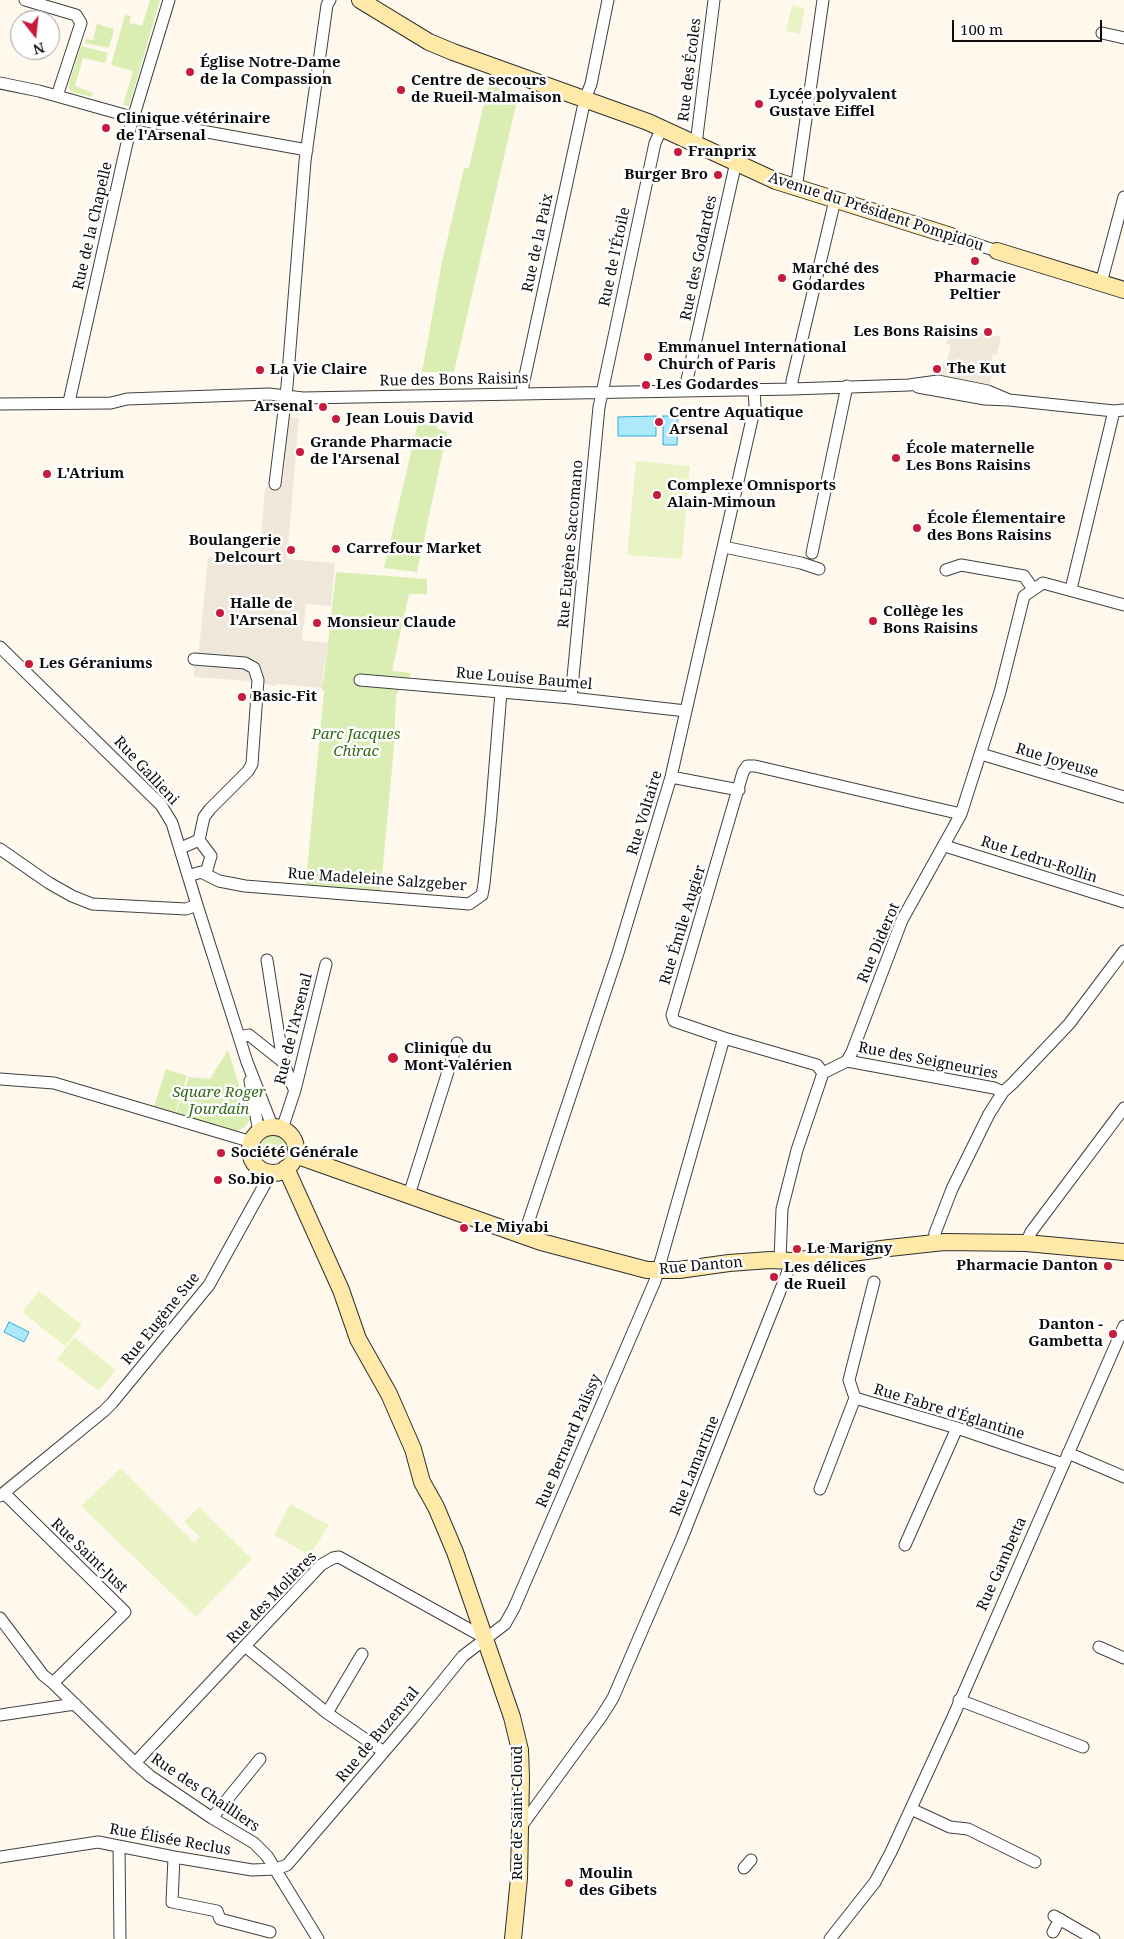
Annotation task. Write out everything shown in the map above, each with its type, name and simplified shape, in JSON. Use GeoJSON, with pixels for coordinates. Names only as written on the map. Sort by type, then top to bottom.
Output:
{"type":"FeatureCollection","features":[{"type":"Feature","properties":{"kind":"street"},"geometry":{"type":"LineString","coordinates":[[25,0],[76,15],[81,23],[57,96]]}},
{"type":"Feature","properties":{"kind":"street","name":"Rue de la Chapelle"},"geometry":{"type":"LineString","coordinates":[[68,402],[133,118],[169,0]]}},
{"type":"Feature","properties":{"kind":"street"},"geometry":{"type":"LineString","coordinates":[[275,484],[285,402],[307,150],[330,0]]}},
{"type":"Feature","properties":{"kind":"street","name":"Avenue du Président Pompidou"},"geometry":{"type":"LineString","coordinates":[[360,0],[429,42],[662,128],[796,189],[1124,290]]}},
{"type":"Feature","properties":{"kind":"street","name":"Rue de la Paix"},"geometry":{"type":"LineString","coordinates":[[522,394],[585,99],[592,81],[608,0]]}},
{"type":"Feature","properties":{"kind":"street","name":"Rue des Écoles"},"geometry":{"type":"LineString","coordinates":[[696,144],[714,0]]}},
{"type":"Feature","properties":{"kind":"street"},"geometry":{"type":"LineString","coordinates":[[796,189],[823,0]]}},
{"type":"Feature","properties":{"kind":"street"},"geometry":{"type":"LineString","coordinates":[[1102,33],[1124,38]]}},
{"type":"Feature","properties":{"kind":"street"},"geometry":{"type":"LineString","coordinates":[[0,83],[57,96],[133,118],[188,130],[307,150]]}},
{"type":"Feature","properties":{"kind":"street","name":"Rue de l'Étoile"},"geometry":{"type":"LineString","coordinates":[[601,392],[655,143],[662,128]]}},
{"type":"Feature","properties":{"kind":"street","name":"Rue des Godardes"},"geometry":{"type":"LineString","coordinates":[[687,390],[687,380],[736,162]]}},
{"type":"Feature","properties":{"kind":"street"},"geometry":{"type":"LineString","coordinates":[[1101,283],[1124,197]]}},
{"type":"Feature","properties":{"kind":"street"},"geometry":{"type":"LineString","coordinates":[[792,388],[792,381],[835,200]]}},
{"type":"Feature","properties":{"kind":"street","name":"Rue des Bons Raisins"},"geometry":{"type":"LineString","coordinates":[[0,404],[111,403],[127,399],[252,395],[285,402],[303,398],[909,385],[985,399],[1119,410]]}},
{"type":"Feature","properties":{"kind":"street"},"geometry":{"type":"LineString","coordinates":[[812,553],[847,386]]}},
{"type":"Feature","properties":{"kind":"street","name":"Rue Voltaire"},"geometry":{"type":"LineString","coordinates":[[524,1235],[618,952],[672,777],[755,406],[754,389]]}},
{"type":"Feature","properties":{"kind":"street","name":"Rue Eugène Saccomano"},"geometry":{"type":"LineString","coordinates":[[571,698],[601,392]]}},
{"type":"Feature","properties":{"kind":"street"},"geometry":{"type":"LineString","coordinates":[[1072,589],[1119,410]]}},
{"type":"Feature","properties":{"kind":"street"},"geometry":{"type":"LineString","coordinates":[[724,547],[801,563],[819,569]]}},
{"type":"Feature","properties":{"kind":"street"},"geometry":{"type":"LineString","coordinates":[[946,570],[961,565],[1024,576],[1038,586],[1072,589],[1124,605]]}},
{"type":"Feature","properties":{"kind":"street","name":"Rue Diderot"},"geometry":{"type":"LineString","coordinates":[[847,1061],[902,920],[961,814],[1000,692],[1024,596],[1038,586]]}},
{"type":"Feature","properties":{"kind":"street","name":"Rue Gallieni"},"geometry":{"type":"LineString","coordinates":[[0,647],[161,805],[172,822],[247,1062],[266,1133]]}},
{"type":"Feature","properties":{"kind":"street"},"geometry":{"type":"LineString","coordinates":[[188,876],[201,872],[206,873],[210,856],[199,840],[204,817],[248,771],[252,764],[258,680],[254,668],[246,663],[194,659]]}},
{"type":"Feature","properties":{"kind":"street","name":"Rue Louise Baumel"},"geometry":{"type":"LineString","coordinates":[[360,680],[686,710]]}},
{"type":"Feature","properties":{"kind":"street","name":"Rue Madeleine Salzgeber"},"geometry":{"type":"LineString","coordinates":[[206,873],[219,881],[245,886],[469,904],[482,895],[484,884],[492,815],[501,692]]}},
{"type":"Feature","properties":{"kind":"street","name":"Rue Joyeuse"},"geometry":{"type":"LineString","coordinates":[[981,754],[1124,797]]}},
{"type":"Feature","properties":{"kind":"street","name":"Rue Émile Augier"},"geometry":{"type":"LineString","coordinates":[[724,1038],[674,1021],[672,1015],[743,772],[747,766],[754,766],[961,814]]}},
{"type":"Feature","properties":{"kind":"street"},"geometry":{"type":"LineString","coordinates":[[672,777],[739,790]]}},
{"type":"Feature","properties":{"kind":"street"},"geometry":{"type":"LineString","coordinates":[[181,848],[199,840]]}},
{"type":"Feature","properties":{"kind":"street","name":"Rue Ledru-Rollin"},"geometry":{"type":"LineString","coordinates":[[944,846],[1124,902]]}},
{"type":"Feature","properties":{"kind":"street"},"geometry":{"type":"LineString","coordinates":[[0,849],[50,883],[72,896],[92,904],[186,908],[197,905]]}},
{"type":"Feature","properties":{"kind":"street"},"geometry":{"type":"LineString","coordinates":[[934,1243],[935,1233],[952,1189],[989,1114],[1003,1092],[1069,1024],[1124,950]]}},
{"type":"Feature","properties":{"kind":"street"},"geometry":{"type":"LineString","coordinates":[[267,960],[282,1062],[295,1090]]}},
{"type":"Feature","properties":{"kind":"street","name":"Rue de l'Arsenal"},"geometry":{"type":"LineString","coordinates":[[266,1133],[295,1090],[326,964]]}},
{"type":"Feature","properties":{"kind":"street"},"geometry":{"type":"LineString","coordinates":[[239,1037],[249,1035],[282,1062]]}},
{"type":"Feature","properties":{"kind":"street"},"geometry":{"type":"LineString","coordinates":[[658,1271],[724,1038],[817,1065],[823,1073]]}},
{"type":"Feature","properties":{"kind":"street"},"geometry":{"type":"LineString","coordinates":[[409,1195],[457,1043]]}},
{"type":"Feature","properties":{"kind":"street"},"geometry":{"type":"LineString","coordinates":[[786,1261],[782,1209],[797,1150],[823,1073],[847,1061]]}},
{"type":"Feature","properties":{"kind":"street","name":"Rue des Seigneuries"},"geometry":{"type":"LineString","coordinates":[[847,1061],[994,1088],[1003,1092]]}},
{"type":"Feature","properties":{"kind":"street"},"geometry":{"type":"LineString","coordinates":[[0,1079],[54,1083],[266,1133],[288,1133],[293,1140],[284,1166],[260,1169],[254,1163],[250,1152],[266,1133]]}},
{"type":"Feature","properties":{"kind":"street"},"geometry":{"type":"LineString","coordinates":[[1026,1244],[1031,1232],[1124,1108]]}},
{"type":"Feature","properties":{"kind":"street","name":"Rue Danton"},"geometry":{"type":"LineString","coordinates":[[284,1166],[409,1195],[541,1242],[626,1266],[658,1271],[728,1263],[786,1261],[934,1243],[1026,1244],[1124,1252]]}},
{"type":"Feature","properties":{"kind":"street","name":"Rue Eugène Sue"},"geometry":{"type":"LineString","coordinates":[[2,1495],[104,1412],[112,1403],[209,1286],[284,1166]]}},
{"type":"Feature","properties":{"kind":"street","name":"Rue de Saint-Cloud"},"geometry":{"type":"LineString","coordinates":[[284,1166],[341,1290],[358,1338],[389,1394],[413,1450],[426,1490],[456,1552],[516,1733],[520,1750],[521,1798],[519,1878],[513,1939]]}},
{"type":"Feature","properties":{"kind":"street","name":"Rue Lamartine"},"geometry":{"type":"LineString","coordinates":[[520,1828],[605,1710],[621,1679],[682,1538],[786,1261]]}},
{"type":"Feature","properties":{"kind":"street","name":"Rue Bernard Palissy"},"geometry":{"type":"LineString","coordinates":[[506,1622],[658,1271]]}},
{"type":"Feature","properties":{"kind":"street","name":"Rue Fabre d'Églantine"},"geometry":{"type":"LineString","coordinates":[[874,1282],[849,1380],[855,1398],[957,1428],[1062,1464]]}},
{"type":"Feature","properties":{"kind":"street","name":"Rue Gambetta"},"geometry":{"type":"LineString","coordinates":[[830,1939],[875,1882],[909,1812],[1124,1326]]}},
{"type":"Feature","properties":{"kind":"street"},"geometry":{"type":"LineString","coordinates":[[820,1489],[855,1398]]}},
{"type":"Feature","properties":{"kind":"street"},"geometry":{"type":"LineString","coordinates":[[905,1545],[957,1428]]}},
{"type":"Feature","properties":{"kind":"street"},"geometry":{"type":"LineString","coordinates":[[1068,1453],[1124,1477]]}},
{"type":"Feature","properties":{"kind":"street","name":"Rue Saint-Just"},"geometry":{"type":"LineString","coordinates":[[2,1495],[125,1612],[53,1683]]}},
{"type":"Feature","properties":{"kind":"street","name":"Rue des Molières"},"geometry":{"type":"LineString","coordinates":[[135,1763],[327,1560],[339,1557],[485,1638]]}},
{"type":"Feature","properties":{"kind":"street","name":"Rue des Chailliers"},"geometry":{"type":"LineString","coordinates":[[0,1618],[43,1675],[135,1763],[150,1776],[212,1818],[254,1843],[267,1856],[318,1939]]}},
{"type":"Feature","properties":{"kind":"street","name":"Rue de Buzenval"},"geometry":{"type":"LineString","coordinates":[[276,1870],[287,1865],[463,1656],[506,1622]]}},
{"type":"Feature","properties":{"kind":"street"},"geometry":{"type":"LineString","coordinates":[[246,1647],[327,1713],[384,1752]]}},
{"type":"Feature","properties":{"kind":"street"},"geometry":{"type":"LineString","coordinates":[[1099,1647],[1124,1658]]}},
{"type":"Feature","properties":{"kind":"street"},"geometry":{"type":"LineString","coordinates":[[327,1713],[362,1654]]}},
{"type":"Feature","properties":{"kind":"street"},"geometry":{"type":"LineString","coordinates":[[959,1700],[1083,1747]]}},
{"type":"Feature","properties":{"kind":"street"},"geometry":{"type":"LineString","coordinates":[[0,1715],[75,1704]]}},
{"type":"Feature","properties":{"kind":"street"},"geometry":{"type":"LineString","coordinates":[[212,1818],[260,1759]]}},
{"type":"Feature","properties":{"kind":"street"},"geometry":{"type":"LineString","coordinates":[[521,1798],[528,1802],[541,1798]]}},
{"type":"Feature","properties":{"kind":"street"},"geometry":{"type":"LineString","coordinates":[[909,1812],[950,1826],[968,1829],[1035,1862]]}},
{"type":"Feature","properties":{"kind":"street","name":"Rue Élisée Reclus"},"geometry":{"type":"LineString","coordinates":[[0,1857],[92,1843],[252,1870],[276,1870]]}},
{"type":"Feature","properties":{"kind":"street"},"geometry":{"type":"LineString","coordinates":[[119,1847],[120,1939]]}},
{"type":"Feature","properties":{"kind":"street"},"geometry":{"type":"LineString","coordinates":[[174,1857],[172,1902],[217,1911],[220,1919],[270,1932]]}},
{"type":"Feature","properties":{"kind":"street"},"geometry":{"type":"LineString","coordinates":[[1053,1932],[1057,1918],[1094,1939]]}},
{"type":"Feature","properties":{"kind":"green space"},"geometry":{"type":"Polygon","coordinates":[[[150,0],[160,0],[129,106],[123,105],[133,71],[111,65],[125,15],[131,16],[129,23],[142,26],[150,0]]]}},
{"type":"Feature","properties":{"kind":"green space"},"geometry":{"type":"Polygon","coordinates":[[[792,5],[805,8],[800,34],[786,31],[792,5]]]}},
{"type":"Feature","properties":{"kind":"green space"},"geometry":{"type":"Polygon","coordinates":[[[97,24],[114,29],[109,48],[85,43],[86,39],[93,40],[97,24]]]}},
{"type":"Feature","properties":{"kind":"green space"},"geometry":{"type":"Polygon","coordinates":[[[81,46],[108,53],[105,63],[83,58],[75,86],[93,93],[92,97],[71,92],[68,86],[81,46]]]}},
{"type":"Feature","properties":{"kind":"green space"},"geometry":{"type":"Polygon","coordinates":[[[488,86],[519,92],[454,372],[422,372],[442,262],[464,168],[469,168],[488,86]]]}},
{"type":"Feature","properties":{"kind":"green space"},"geometry":{"type":"Polygon","coordinates":[[[419,418],[434,421],[437,429],[447,432],[417,572],[384,568],[419,418]]]}},
{"type":"Feature","properties":{"kind":"green space"},"geometry":{"type":"Polygon","coordinates":[[[636,461],[690,466],[682,559],[627,555],[636,461]]]}},
{"type":"Feature","properties":{"kind":"green space","name":"Parc Jacques Chirac"},"geometry":{"type":"Polygon","coordinates":[[[336,572],[427,579],[427,594],[409,594],[392,671],[412,673],[396,695],[394,747],[380,897],[305,891],[324,691],[321,688],[324,677],[336,572]]]}},
{"type":"Feature","properties":{"kind":"green space","name":"Square Roger Jourdain"},"geometry":{"type":"Polygon","coordinates":[[[228,1050],[250,1120],[245,1127],[237,1131],[175,1115],[189,1077],[210,1079],[228,1050]]]}},
{"type":"Feature","properties":{"kind":"green space"},"geometry":{"type":"Polygon","coordinates":[[[166,1069],[187,1076],[175,1113],[154,1106],[166,1069]]]}},
{"type":"Feature","properties":{"kind":"green space"},"geometry":{"type":"Polygon","coordinates":[[[275,1134],[284,1138],[288,1147],[284,1156],[275,1160],[266,1156],[262,1147],[266,1138],[275,1134]]]}},
{"type":"Feature","properties":{"kind":"green space"},"geometry":{"type":"Polygon","coordinates":[[[39,1291],[82,1325],[65,1346],[22,1312],[39,1291]]]}},
{"type":"Feature","properties":{"kind":"green space"},"geometry":{"type":"Polygon","coordinates":[[[74,1337],[116,1370],[99,1391],[57,1359],[74,1337]]]}},
{"type":"Feature","properties":{"kind":"green space"},"geometry":{"type":"Polygon","coordinates":[[[121,1468],[194,1543],[200,1537],[184,1522],[199,1507],[252,1559],[196,1617],[81,1506],[121,1468]]]}},
{"type":"Feature","properties":{"kind":"green space"},"geometry":{"type":"Polygon","coordinates":[[[290,1504],[329,1525],[310,1555],[274,1535],[290,1504]]]}},
{"type":"Feature","properties":{"kind":"shaded area"},"geometry":{"type":"Polygon","coordinates":[[[951,326],[1001,337],[997,355],[993,354],[989,371],[993,372],[988,391],[938,381],[943,361],[947,361],[951,345],[946,344],[951,326]]]}},
{"type":"Feature","properties":{"kind":"shaded area"},"geometry":{"type":"Polygon","coordinates":[[[289,417],[299,418],[287,559],[335,563],[331,606],[306,604],[302,640],[328,643],[321,688],[278,684],[275,686],[249,681],[194,677],[194,659],[199,649],[208,557],[259,559],[265,488],[283,481],[289,417]]]}},
{"type":"Feature","properties":{"kind":"water"},"geometry":{"type":"Polygon","coordinates":[[[656,416],[656,436],[618,436],[618,417],[656,416]]]}},
{"type":"Feature","properties":{"kind":"water"},"geometry":{"type":"Polygon","coordinates":[[[663,416],[678,416],[677,445],[663,445],[663,416]]]}},
{"type":"Feature","properties":{"kind":"water"},"geometry":{"type":"Polygon","coordinates":[[[9,1322],[29,1332],[24,1342],[4,1332],[9,1322]]]}},
{"type":"Feature","properties":{"kind":"place","name":"Église Notre-Dame de la Compassion"},"geometry":{"type":"Point","coordinates":[190,72]}},
{"type":"Feature","properties":{"kind":"place","name":"Centre de secours de Rueil-Malmaison"},"geometry":{"type":"Point","coordinates":[401,90]}},
{"type":"Feature","properties":{"kind":"place","name":"Lycée polyvalent Gustave Eiffel"},"geometry":{"type":"Point","coordinates":[759,104]}},
{"type":"Feature","properties":{"kind":"place","name":"Clinique vétérinaire de l'Arsenal"},"geometry":{"type":"Point","coordinates":[106,128]}},
{"type":"Feature","properties":{"kind":"place","name":"Franprix"},"geometry":{"type":"Point","coordinates":[678,152]}},
{"type":"Feature","properties":{"kind":"place","name":"Burger Bro"},"geometry":{"type":"Point","coordinates":[718,175]}},
{"type":"Feature","properties":{"kind":"place","name":"Pharmacie Peltier"},"geometry":{"type":"Point","coordinates":[975,261]}},
{"type":"Feature","properties":{"kind":"place","name":"Marché des Godardes"},"geometry":{"type":"Point","coordinates":[782,278]}},
{"type":"Feature","properties":{"kind":"place","name":"Les Bons Raisins"},"geometry":{"type":"Point","coordinates":[988,332]}},
{"type":"Feature","properties":{"kind":"place","name":"Emmanuel International Church of Paris"},"geometry":{"type":"Point","coordinates":[648,357]}},
{"type":"Feature","properties":{"kind":"place","name":"The Kut"},"geometry":{"type":"Point","coordinates":[937,369]}},
{"type":"Feature","properties":{"kind":"place","name":"La Vie Claire"},"geometry":{"type":"Point","coordinates":[260,370]}},
{"type":"Feature","properties":{"kind":"place","name":"Les Godardes"},"geometry":{"type":"Point","coordinates":[646,385]}},
{"type":"Feature","properties":{"kind":"place","name":"Arsenal"},"geometry":{"type":"Point","coordinates":[323,407]}},
{"type":"Feature","properties":{"kind":"place","name":"Jean Louis David"},"geometry":{"type":"Point","coordinates":[336,419]}},
{"type":"Feature","properties":{"kind":"place","name":"Centre Aquatique Arsenal"},"geometry":{"type":"Point","coordinates":[659,422]}},
{"type":"Feature","properties":{"kind":"place","name":"Grande Pharmacie de l'Arsenal"},"geometry":{"type":"Point","coordinates":[300,452]}},
{"type":"Feature","properties":{"kind":"place","name":"École maternelle Les Bons Raisins"},"geometry":{"type":"Point","coordinates":[896,458]}},
{"type":"Feature","properties":{"kind":"place","name":"L'Atrium"},"geometry":{"type":"Point","coordinates":[47,474]}},
{"type":"Feature","properties":{"kind":"place","name":"Complexe Omnisports Alain-Mimoun"},"geometry":{"type":"Point","coordinates":[657,495]}},
{"type":"Feature","properties":{"kind":"place","name":"École Élementaire des Bons Raisins"},"geometry":{"type":"Point","coordinates":[917,528]}},
{"type":"Feature","properties":{"kind":"place","name":"Carrefour Market"},"geometry":{"type":"Point","coordinates":[336,549]}},
{"type":"Feature","properties":{"kind":"place","name":"Boulangerie Delcourt"},"geometry":{"type":"Point","coordinates":[291,550]}},
{"type":"Feature","properties":{"kind":"place","name":"Halle de l'Arsenal"},"geometry":{"type":"Point","coordinates":[220,613]}},
{"type":"Feature","properties":{"kind":"place","name":"Collège les Bons Raisins"},"geometry":{"type":"Point","coordinates":[873,621]}},
{"type":"Feature","properties":{"kind":"place","name":"Monsieur Claude"},"geometry":{"type":"Point","coordinates":[317,623]}},
{"type":"Feature","properties":{"kind":"place","name":"Les Géraniums"},"geometry":{"type":"Point","coordinates":[29,664]}},
{"type":"Feature","properties":{"kind":"place","name":"Basic-Fit"},"geometry":{"type":"Point","coordinates":[242,697]}},
{"type":"Feature","properties":{"kind":"place","name":"Clinique du Mont-Valérien"},"geometry":{"type":"Point","coordinates":[393,1058]}},
{"type":"Feature","properties":{"kind":"place","name":"Société Générale"},"geometry":{"type":"Point","coordinates":[221,1153]}},
{"type":"Feature","properties":{"kind":"place","name":"So.bio"},"geometry":{"type":"Point","coordinates":[218,1180]}},
{"type":"Feature","properties":{"kind":"place","name":"Le Miyabi"},"geometry":{"type":"Point","coordinates":[464,1228]}},
{"type":"Feature","properties":{"kind":"place","name":"Le Marigny"},"geometry":{"type":"Point","coordinates":[797,1249]}},
{"type":"Feature","properties":{"kind":"place","name":"Pharmacie Danton"},"geometry":{"type":"Point","coordinates":[1108,1266]}},
{"type":"Feature","properties":{"kind":"place","name":"Les délices de Rueil"},"geometry":{"type":"Point","coordinates":[774,1277]}},
{"type":"Feature","properties":{"kind":"place","name":"Danton - Gambetta"},"geometry":{"type":"Point","coordinates":[1113,1334]}},
{"type":"Feature","properties":{"kind":"place","name":"Moulin des Gibets"},"geometry":{"type":"Point","coordinates":[569,1883]}}]}
